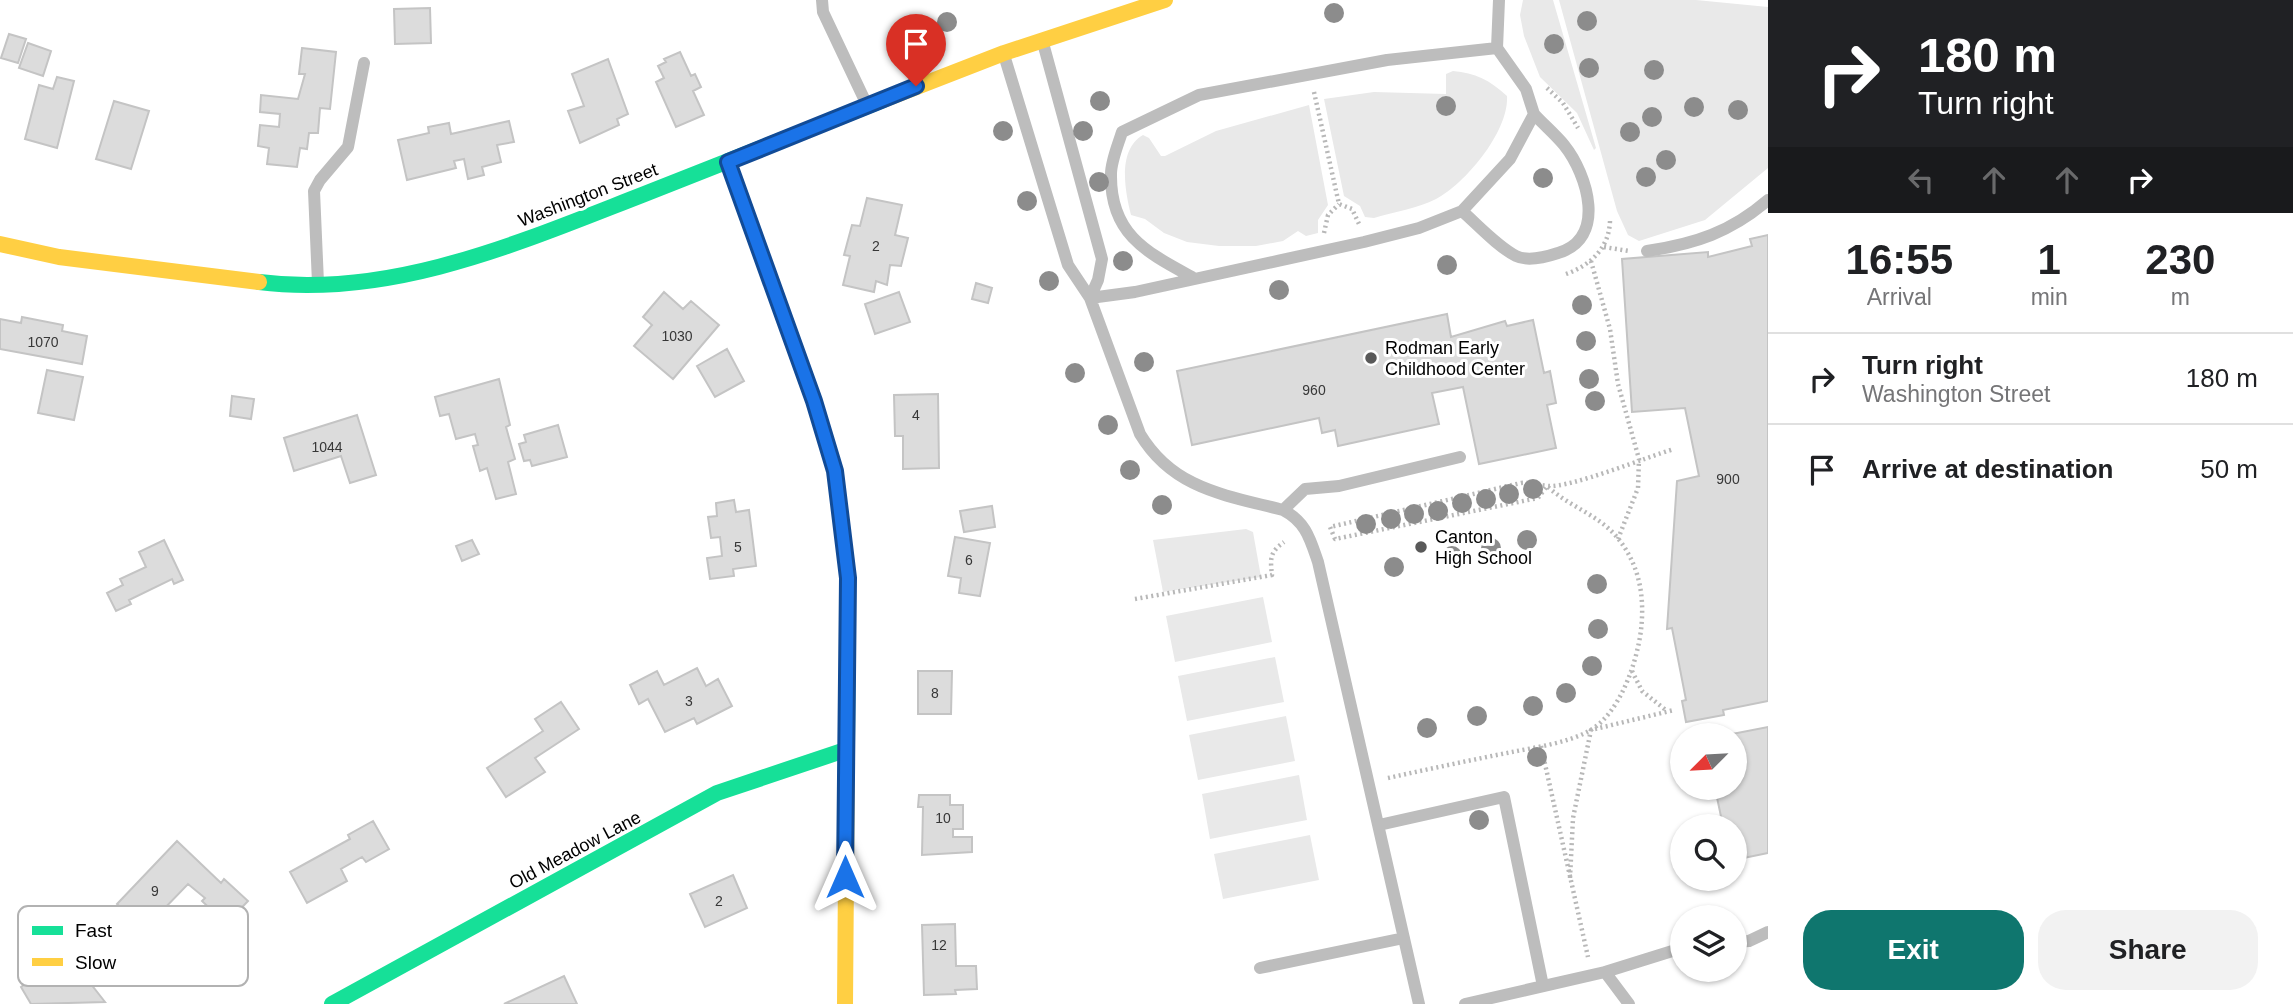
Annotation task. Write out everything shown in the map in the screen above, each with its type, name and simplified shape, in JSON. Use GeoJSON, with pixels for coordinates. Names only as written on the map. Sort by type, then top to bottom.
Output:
{"type":"FeatureCollection","features":[{"type":"Feature","properties":{"kind":"street","name":"Washington Street"},"geometry":{"type":"LineString","coordinates":[[0,244],[59,257],[289,286],[442,267],[538,235],[1004,53],[1165,0]]}},
{"type":"Feature","properties":{"kind":"street"},"geometry":{"type":"LineString","coordinates":[[728,162],[814,401],[835,471],[848,578],[845,1004]]}},
{"type":"Feature","properties":{"kind":"street","name":"Old Meadow Lane"},"geometry":{"type":"LineString","coordinates":[[332,1004],[718,793],[845,750]]}},
{"type":"Feature","properties":{"kind":"lane"},"geometry":{"type":"LineString","coordinates":[[822,0],[824,12],[867,106]]}},
{"type":"Feature","properties":{"kind":"lane"},"geometry":{"type":"LineString","coordinates":[[1462,211],[1517,257],[1540,258],[1565,251],[1583,238],[1590,221],[1584,182],[1565,146],[1534,114],[1526,89],[1497,48],[1499,0]]}},
{"type":"Feature","properties":{"kind":"lane"},"geometry":{"type":"LineString","coordinates":[[1042,40],[1102,259],[1098,280],[1090,298]]}},
{"type":"Feature","properties":{"kind":"lane"},"geometry":{"type":"LineString","coordinates":[[1192,277],[1130,239],[1116,211],[1111,173],[1122,132],[1199,95],[1387,60],[1497,48]]}},
{"type":"Feature","properties":{"kind":"lane"},"geometry":{"type":"LineString","coordinates":[[1004,53],[1068,265],[1090,298],[1140,434],[1159,462],[1183,480],[1283,510],[1297,517],[1306,528],[1318,562],[1419,1004]]}},
{"type":"Feature","properties":{"kind":"lane"},"geometry":{"type":"LineString","coordinates":[[318,284],[314,191],[348,147],[364,63]]}},
{"type":"Feature","properties":{"kind":"lane"},"geometry":{"type":"LineString","coordinates":[[1090,298],[1135,292],[1192,277],[1364,242],[1419,228],[1462,211],[1510,159],[1534,114]]}},
{"type":"Feature","properties":{"kind":"lane"},"geometry":{"type":"LineString","coordinates":[[1647,251],[1708,239],[1743,221],[1768,200]]}},
{"type":"Feature","properties":{"kind":"lane"},"geometry":{"type":"LineString","coordinates":[[1283,510],[1305,489],[1339,486],[1460,457]]}},
{"type":"Feature","properties":{"kind":"lane"},"geometry":{"type":"LineString","coordinates":[[1379,825],[1504,797],[1543,986]]}},
{"type":"Feature","properties":{"kind":"lane"},"geometry":{"type":"LineString","coordinates":[[1747,941],[1768,932]]}},
{"type":"Feature","properties":{"kind":"lane"},"geometry":{"type":"LineString","coordinates":[[1261,968],[1404,938]]}},
{"type":"Feature","properties":{"kind":"lane"},"geometry":{"type":"LineString","coordinates":[[1465,1004],[1605,972],[1670,952]]}},
{"type":"Feature","properties":{"kind":"lane"},"geometry":{"type":"LineString","coordinates":[[1605,972],[1629,1004]]}},
{"type":"Feature","properties":{"kind":"path"},"geometry":{"type":"LineString","coordinates":[[1311,74],[1339,204]]}},
{"type":"Feature","properties":{"kind":"path"},"geometry":{"type":"LineString","coordinates":[[1540,80],[1563,103],[1583,136]]}},
{"type":"Feature","properties":{"kind":"path"},"geometry":{"type":"LineString","coordinates":[[1339,204],[1352,209],[1356,215],[1364,242]]}},
{"type":"Feature","properties":{"kind":"path"},"geometry":{"type":"LineString","coordinates":[[1328,250],[1325,223],[1328,215],[1339,204]]}},
{"type":"Feature","properties":{"kind":"path"},"geometry":{"type":"LineString","coordinates":[[1591,261],[1610,329],[1618,384],[1639,459],[1638,488],[1618,539]]}},
{"type":"Feature","properties":{"kind":"path"},"geometry":{"type":"LineString","coordinates":[[1570,878],[1573,818],[1591,730],[1608,713],[1632,671],[1639,647],[1643,590],[1633,562],[1618,539],[1592,516],[1564,501],[1547,486],[1537,482],[1330,527],[1335,538],[1538,498],[1547,486],[1574,481],[1674,449]]}},
{"type":"Feature","properties":{"kind":"path"},"geometry":{"type":"LineString","coordinates":[[1135,599],[1272,575],[1270,558],[1273,550],[1284,542]]}},
{"type":"Feature","properties":{"kind":"path"},"geometry":{"type":"LineString","coordinates":[[1632,671],[1642,691],[1668,712]]}},
{"type":"Feature","properties":{"kind":"path"},"geometry":{"type":"LineString","coordinates":[[1388,778],[1541,746],[1591,730],[1674,710]]}},
{"type":"Feature","properties":{"kind":"path"},"geometry":{"type":"LineString","coordinates":[[1541,746],[1591,975]]}},
{"type":"Feature","properties":{"kind":"shaded area"},"geometry":{"type":"Polygon","coordinates":[[[1523,0],[1553,0],[1596,148],[1594,150],[1577,113],[1540,77],[1524,36],[1520,15],[1523,0]]]}},
{"type":"Feature","properties":{"kind":"shaded area"},"geometry":{"type":"Polygon","coordinates":[[[1559,0],[1696,0],[1768,7],[1768,168],[1705,220],[1639,241],[1628,235],[1617,211],[1559,0]]]}},
{"type":"Feature","properties":{"kind":"shaded area"},"geometry":{"type":"Polygon","coordinates":[[[1453,71],[1482,78],[1507,96],[1501,125],[1484,155],[1460,181],[1436,199],[1374,218],[1365,217],[1360,206],[1344,196],[1324,99],[1374,92],[1446,94],[1446,74],[1453,71]]]}},
{"type":"Feature","properties":{"kind":"shaded area"},"geometry":{"type":"Polygon","coordinates":[[[1309,105],[1328,205],[1318,220],[1318,233],[1306,236],[1298,231],[1283,241],[1256,246],[1219,246],[1187,242],[1164,233],[1145,219],[1131,215],[1125,183],[1126,161],[1129,150],[1143,135],[1149,138],[1161,156],[1165,156],[1216,131],[1309,105]]]}},
{"type":"Feature","properties":{"kind":"shaded area"},"geometry":{"type":"Polygon","coordinates":[[[1246,529],[1253,532],[1261,577],[1163,592],[1153,540],[1246,529]]]}},
{"type":"Feature","properties":{"kind":"shaded area"},"geometry":{"type":"Polygon","coordinates":[[[1263,597],[1272,642],[1175,662],[1166,616],[1263,597]]]}},
{"type":"Feature","properties":{"kind":"shaded area"},"geometry":{"type":"Polygon","coordinates":[[[1275,657],[1284,702],[1187,721],[1178,676],[1275,657]]]}},
{"type":"Feature","properties":{"kind":"shaded area"},"geometry":{"type":"Polygon","coordinates":[[[1286,716],[1295,761],[1198,780],[1189,735],[1286,716]]]}},
{"type":"Feature","properties":{"kind":"shaded area"},"geometry":{"type":"Polygon","coordinates":[[[1299,775],[1307,820],[1210,839],[1202,794],[1299,775]]]}},
{"type":"Feature","properties":{"kind":"shaded area"},"geometry":{"type":"Polygon","coordinates":[[[1310,835],[1319,880],[1223,899],[1214,854],[1310,835]]]}},
{"type":"Feature","properties":{"kind":"building"},"geometry":{"type":"Polygon","coordinates":[[[430,8],[431,43],[395,44],[394,9],[430,8]]]}},
{"type":"Feature","properties":{"kind":"building"},"geometry":{"type":"Polygon","coordinates":[[[9,34],[26,39],[18,63],[1,58],[9,34]]]}},
{"type":"Feature","properties":{"kind":"building"},"geometry":{"type":"Polygon","coordinates":[[[28,43],[51,51],[43,76],[19,68],[28,43]]]}},
{"type":"Feature","properties":{"kind":"building"},"geometry":{"type":"Polygon","coordinates":[[[302,48],[336,52],[330,109],[320,108],[318,133],[309,133],[307,149],[300,148],[297,167],[267,164],[269,148],[258,146],[260,125],[279,127],[280,114],[260,112],[261,95],[298,99],[305,74],[299,74],[302,48]]]}},
{"type":"Feature","properties":{"kind":"building"},"geometry":{"type":"Polygon","coordinates":[[[680,52],[691,76],[695,74],[701,87],[693,91],[704,115],[676,127],[656,82],[664,78],[658,66],[666,62],[664,59],[680,52]]]}},
{"type":"Feature","properties":{"kind":"building"},"geometry":{"type":"Polygon","coordinates":[[[608,59],[628,114],[617,119],[619,125],[580,143],[568,111],[584,106],[572,74],[608,59]]]}},
{"type":"Feature","properties":{"kind":"building"},"geometry":{"type":"Polygon","coordinates":[[[57,77],[74,81],[57,148],[25,139],[39,85],[53,89],[57,77]]]}},
{"type":"Feature","properties":{"kind":"building"},"geometry":{"type":"Polygon","coordinates":[[[114,101],[149,111],[131,169],[96,159],[114,101]]]}},
{"type":"Feature","properties":{"kind":"building"},"geometry":{"type":"Polygon","coordinates":[[[509,121],[514,142],[497,145],[501,162],[482,167],[484,175],[468,179],[464,159],[454,161],[456,168],[407,180],[398,140],[429,133],[428,127],[449,123],[451,134],[509,121]]]}},
{"type":"Feature","properties":{"kind":"building"},"geometry":{"type":"Polygon","coordinates":[[[867,198],[902,205],[895,235],[908,238],[901,266],[890,265],[887,285],[876,281],[874,292],[843,285],[850,256],[844,255],[852,225],[860,226],[867,198]]]}},
{"type":"Feature","properties":{"kind":"building"},"geometry":{"type":"Polygon","coordinates":[[[1768,235],[1768,701],[1723,710],[1724,715],[1686,722],[1682,701],[1686,700],[1672,628],[1667,629],[1677,481],[1699,476],[1685,408],[1632,412],[1622,259],[1708,252],[1708,257],[1752,246],[1750,239],[1768,235]]]}},
{"type":"Feature","properties":{"kind":"building"},"geometry":{"type":"Polygon","coordinates":[[[976,283],[992,288],[988,303],[972,299],[976,283]]]}},
{"type":"Feature","properties":{"kind":"building"},"geometry":{"type":"Polygon","coordinates":[[[664,292],[683,309],[691,301],[719,325],[673,379],[634,346],[652,325],[643,317],[664,292]]]}},
{"type":"Feature","properties":{"kind":"building"},"geometry":{"type":"Polygon","coordinates":[[[899,292],[910,322],[875,334],[865,304],[899,292]]]}},
{"type":"Feature","properties":{"kind":"building"},"geometry":{"type":"Polygon","coordinates":[[[1447,314],[1451,337],[1505,321],[1507,326],[1533,320],[1544,373],[1550,371],[1556,403],[1547,405],[1556,448],[1479,464],[1463,387],[1432,393],[1439,424],[1338,446],[1335,430],[1322,433],[1319,418],[1192,445],[1177,371],[1447,314]]]}},
{"type":"Feature","properties":{"kind":"building"},"geometry":{"type":"Polygon","coordinates":[[[22,317],[63,325],[62,331],[87,336],[82,364],[0,349],[0,319],[21,323],[22,317]]]}},
{"type":"Feature","properties":{"kind":"building"},"geometry":{"type":"Polygon","coordinates":[[[727,349],[744,381],[715,397],[697,366],[727,349]]]}},
{"type":"Feature","properties":{"kind":"building"},"geometry":{"type":"Polygon","coordinates":[[[47,370],[83,377],[74,420],[38,413],[47,370]]]}},
{"type":"Feature","properties":{"kind":"building"},"geometry":{"type":"Polygon","coordinates":[[[499,379],[510,425],[506,427],[515,459],[508,462],[516,494],[496,499],[487,468],[480,471],[473,446],[478,445],[475,434],[456,439],[449,414],[440,416],[435,397],[499,379]]]}},
{"type":"Feature","properties":{"kind":"building"},"geometry":{"type":"Polygon","coordinates":[[[938,394],[939,468],[903,469],[903,436],[895,436],[894,395],[938,394]]]}},
{"type":"Feature","properties":{"kind":"building"},"geometry":{"type":"Polygon","coordinates":[[[232,396],[254,399],[251,419],[230,416],[232,396]]]}},
{"type":"Feature","properties":{"kind":"building"},"geometry":{"type":"Polygon","coordinates":[[[357,415],[376,475],[350,483],[341,456],[294,471],[284,438],[357,415]]]}},
{"type":"Feature","properties":{"kind":"building"},"geometry":{"type":"Polygon","coordinates":[[[558,425],[567,457],[532,466],[530,460],[524,461],[519,444],[526,442],[524,435],[558,425]]]}},
{"type":"Feature","properties":{"kind":"building"},"geometry":{"type":"Polygon","coordinates":[[[734,500],[736,512],[749,510],[756,566],[733,569],[734,576],[710,579],[707,558],[722,556],[720,537],[711,538],[708,517],[717,516],[716,503],[734,500]]]}},
{"type":"Feature","properties":{"kind":"building"},"geometry":{"type":"Polygon","coordinates":[[[992,506],[995,527],[964,532],[960,511],[992,506]]]}},
{"type":"Feature","properties":{"kind":"building"},"geometry":{"type":"Polygon","coordinates":[[[955,537],[990,543],[980,596],[959,593],[961,578],[948,576],[955,537]]]}},
{"type":"Feature","properties":{"kind":"building"},"geometry":{"type":"Polygon","coordinates":[[[164,540],[183,580],[174,584],[172,579],[129,600],[131,604],[116,611],[107,593],[123,585],[120,579],[146,567],[139,552],[164,540]]]}},
{"type":"Feature","properties":{"kind":"building"},"geometry":{"type":"Polygon","coordinates":[[[472,540],[479,554],[462,561],[456,546],[472,540]]]}},
{"type":"Feature","properties":{"kind":"building"},"geometry":{"type":"Polygon","coordinates":[[[697,668],[706,686],[718,679],[732,706],[697,724],[694,718],[665,732],[648,699],[639,704],[630,685],[657,671],[664,685],[697,668]]]}},
{"type":"Feature","properties":{"kind":"building"},"geometry":{"type":"Polygon","coordinates":[[[918,671],[952,671],[951,714],[918,714],[918,671]]]}},
{"type":"Feature","properties":{"kind":"building"},"geometry":{"type":"Polygon","coordinates":[[[561,702],[579,729],[535,758],[545,772],[506,797],[487,768],[543,731],[535,719],[561,702]]]}},
{"type":"Feature","properties":{"kind":"building"},"geometry":{"type":"Polygon","coordinates":[[[1768,727],[1768,853],[1747,857],[1747,814],[1720,814],[1718,800],[1747,800],[1747,731],[1768,727]]]}},
{"type":"Feature","properties":{"kind":"building"},"geometry":{"type":"Polygon","coordinates":[[[919,795],[950,795],[950,805],[963,805],[963,829],[953,829],[953,837],[972,837],[972,852],[922,855],[923,807],[918,807],[919,795]]]}},
{"type":"Feature","properties":{"kind":"building"},"geometry":{"type":"Polygon","coordinates":[[[373,821],[389,849],[366,862],[362,857],[341,869],[347,881],[307,903],[290,872],[350,839],[348,835],[373,821]]]}},
{"type":"Feature","properties":{"kind":"building"},"geometry":{"type":"Polygon","coordinates":[[[177,841],[221,883],[224,879],[248,901],[243,906],[207,906],[202,901],[205,898],[188,884],[167,906],[117,904],[177,841]]]}},
{"type":"Feature","properties":{"kind":"building"},"geometry":{"type":"Polygon","coordinates":[[[733,875],[747,908],[705,927],[690,894],[733,875]]]}},
{"type":"Feature","properties":{"kind":"building"},"geometry":{"type":"Polygon","coordinates":[[[955,924],[956,966],[976,966],[977,989],[955,990],[956,994],[924,995],[922,925],[955,924]]]}},
{"type":"Feature","properties":{"kind":"building"},"geometry":{"type":"Polygon","coordinates":[[[564,976],[577,1004],[504,1004],[564,976]]]}},
{"type":"Feature","properties":{"kind":"building"},"geometry":{"type":"Polygon","coordinates":[[[92,986],[105,1002],[31,1004],[21,987],[92,986]]]}},
{"type":"Feature","properties":{"kind":"traffic: fast"},"geometry":{"type":"LineString","coordinates":[[259,282],[308,285],[358,282],[455,262],[550,231],[883,100]]}},
{"type":"Feature","properties":{"kind":"traffic: fast"},"geometry":{"type":"LineString","coordinates":[[728,162],[814,401],[835,471],[848,578],[847,742]]}},
{"type":"Feature","properties":{"kind":"traffic: fast"},"geometry":{"type":"LineString","coordinates":[[332,1004],[717,793],[845,750]]}},
{"type":"Feature","properties":{"kind":"traffic: slow"},"geometry":{"type":"LineString","coordinates":[[883,100],[1004,53],[1165,0]]}},
{"type":"Feature","properties":{"kind":"traffic: slow"},"geometry":{"type":"LineString","coordinates":[[0,244],[59,257],[259,282]]}},
{"type":"Feature","properties":{"kind":"traffic: slow"},"geometry":{"type":"LineString","coordinates":[[845,1004],[847,742]]}},
{"type":"Feature","properties":{"kind":"place","name":"Rodman Early Childhood Center"},"geometry":{"type":"Point","coordinates":[1371,358]}},
{"type":"Feature","properties":{"kind":"place","name":"Canton High School"},"geometry":{"type":"Point","coordinates":[1421,547]}},
{"type":"Feature","properties":{"kind":"route"},"geometry":{"type":"LineString","coordinates":[[845,877],[848,578],[835,471],[814,401],[728,162],[916,86]]}}]}
